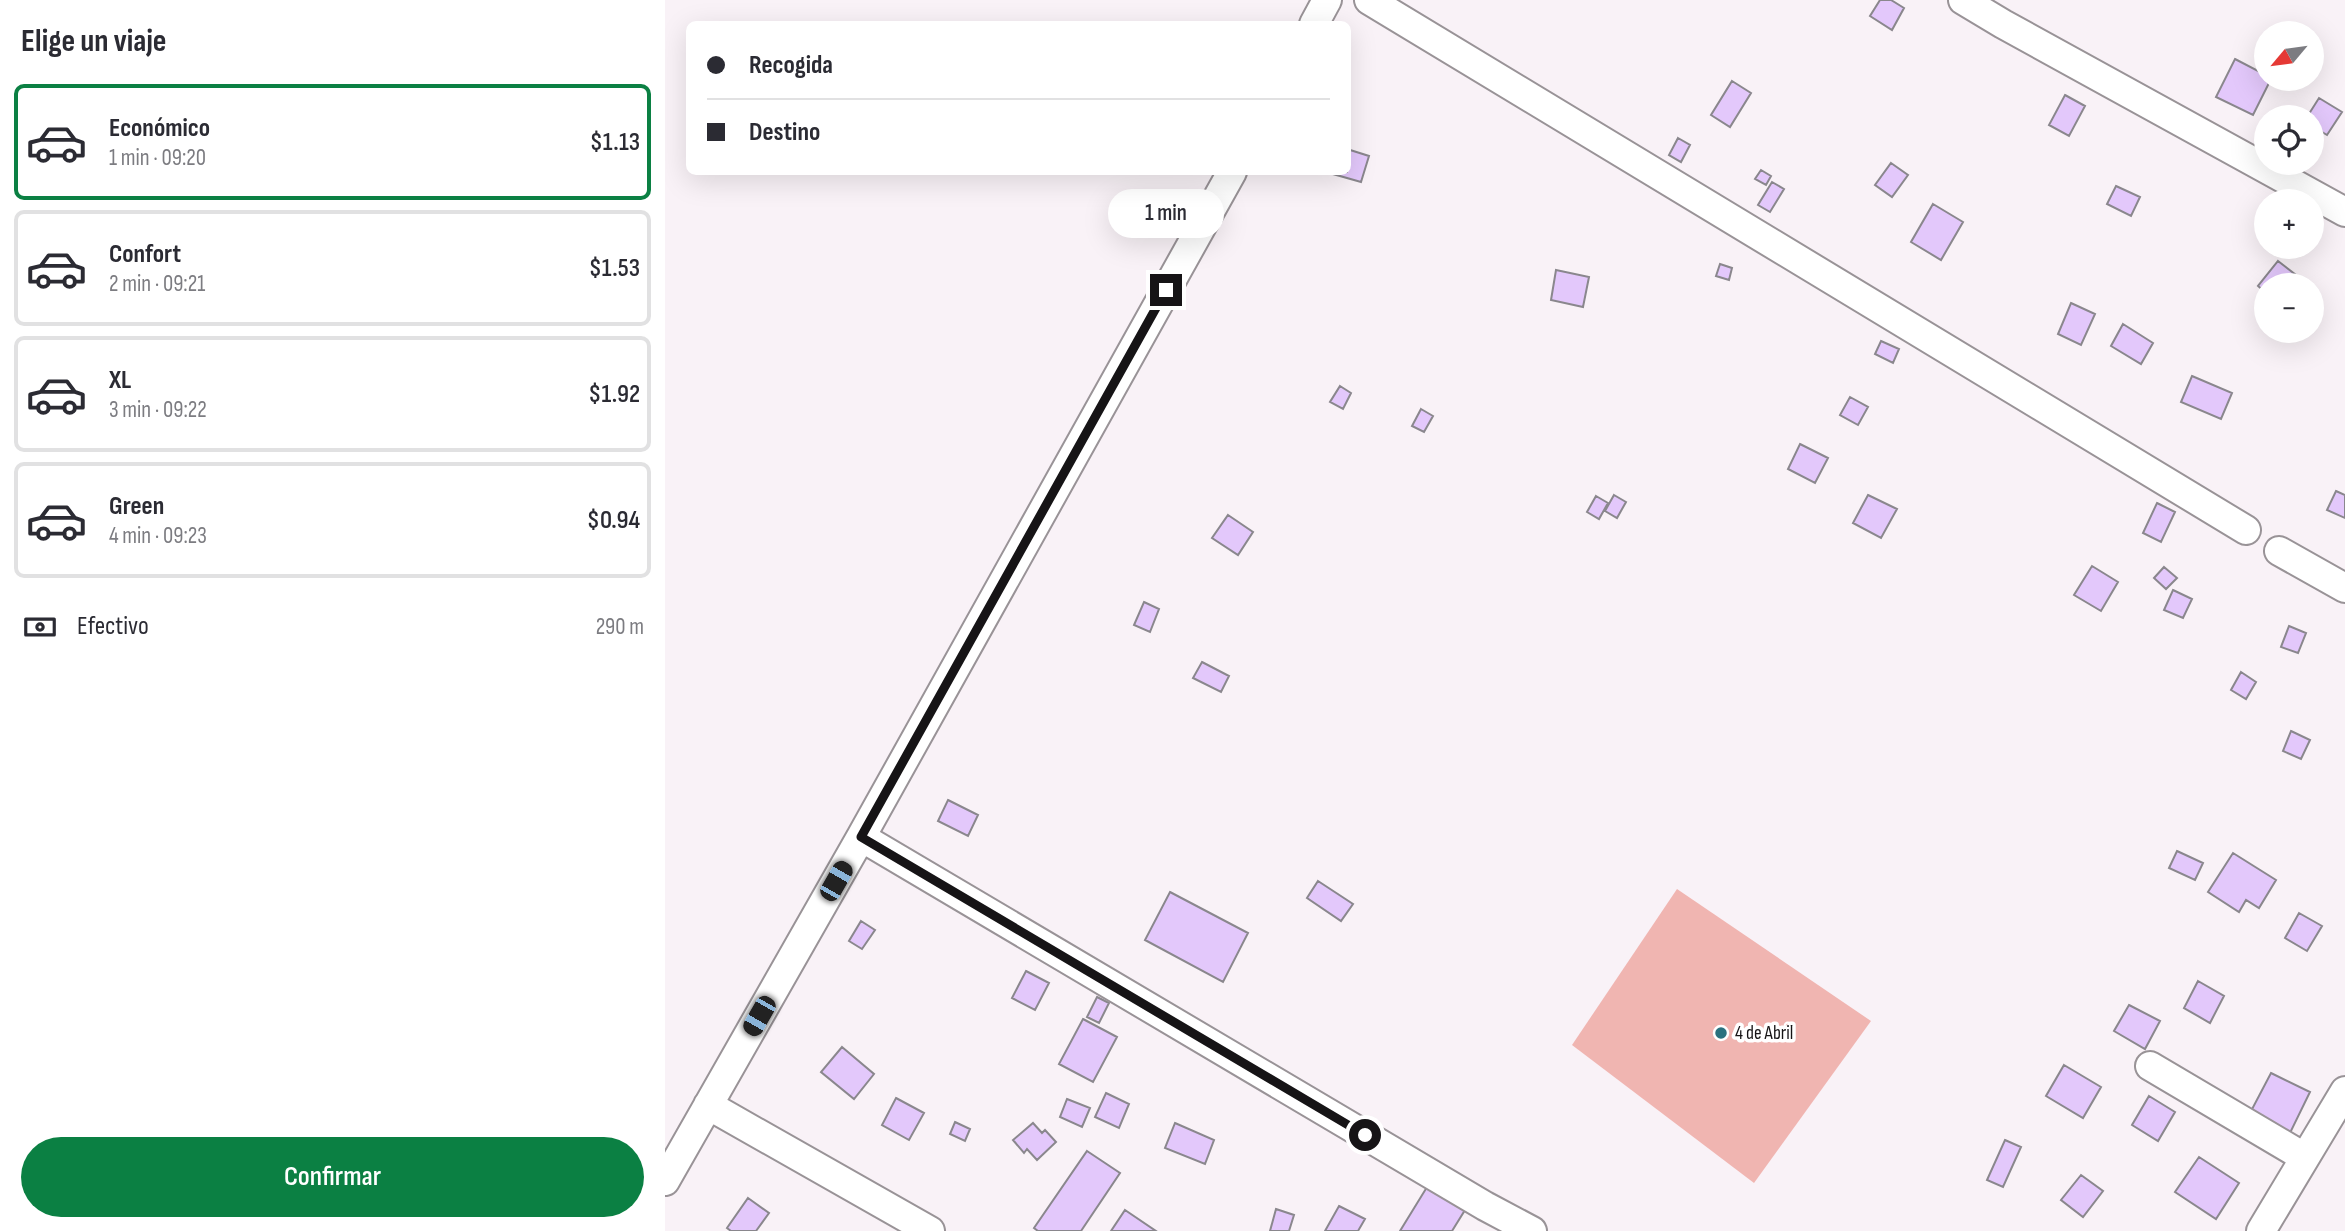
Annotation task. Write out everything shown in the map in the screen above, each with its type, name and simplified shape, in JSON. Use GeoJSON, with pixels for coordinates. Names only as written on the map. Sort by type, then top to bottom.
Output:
{"type":"FeatureCollection","features":[{"type":"Feature","properties":{"kind":"street"},"geometry":{"type":"LineString","coordinates":[[1316,21],[1327,0]]}},
{"type":"Feature","properties":{"kind":"street"},"geometry":{"type":"LineString","coordinates":[[1369,0],[2246,530]]}},
{"type":"Feature","properties":{"kind":"street"},"geometry":{"type":"LineString","coordinates":[[1963,0],[2345,212]]}},
{"type":"Feature","properties":{"kind":"street"},"geometry":{"type":"LineString","coordinates":[[665,1181],[861,837],[1230,175]]}},
{"type":"Feature","properties":{"kind":"street"},"geometry":{"type":"LineString","coordinates":[[2279,551],[2345,588]]}},
{"type":"Feature","properties":{"kind":"street"},"geometry":{"type":"LineString","coordinates":[[861,837],[1485,1206],[1532,1231]]}},
{"type":"Feature","properties":{"kind":"street"},"geometry":{"type":"LineString","coordinates":[[2150,1066],[2304,1157]]}},
{"type":"Feature","properties":{"kind":"street"},"geometry":{"type":"LineString","coordinates":[[2261,1231],[2345,1091]]}},
{"type":"Feature","properties":{"kind":"street"},"geometry":{"type":"LineString","coordinates":[[708,1105],[930,1231]]}},
{"type":"Feature","properties":{"kind":"shaded area","name":"4 de Abril"},"geometry":{"type":"Polygon","coordinates":[[[1677,889],[1871,1021],[1754,1183],[1572,1045],[1677,889]]]}},
{"type":"Feature","properties":{"kind":"building"},"geometry":{"type":"Polygon","coordinates":[[[1880,0],[1891,0],[1904,8],[1892,30],[1870,16],[1880,0]]]}},
{"type":"Feature","properties":{"kind":"building"},"geometry":{"type":"Polygon","coordinates":[[[2235,59],[2254,69],[2254,91],[2265,91],[2258,105],[2254,105],[2253,115],[2216,97],[2235,59]]]}},
{"type":"Feature","properties":{"kind":"building"},"geometry":{"type":"Polygon","coordinates":[[[1732,81],[1751,93],[1730,127],[1711,115],[1732,81]]]}},
{"type":"Feature","properties":{"kind":"building"},"geometry":{"type":"Polygon","coordinates":[[[2065,95],[2085,106],[2069,136],[2049,125],[2065,95]]]}},
{"type":"Feature","properties":{"kind":"building"},"geometry":{"type":"Polygon","coordinates":[[[2319,98],[2342,112],[2327,135],[2324,133],[2324,105],[2315,105],[2319,98]]]}},
{"type":"Feature","properties":{"kind":"building"},"geometry":{"type":"Polygon","coordinates":[[[1678,138],[1690,145],[1681,162],[1669,155],[1678,138]]]}},
{"type":"Feature","properties":{"kind":"building"},"geometry":{"type":"Polygon","coordinates":[[[1351,150],[1369,156],[1361,182],[1336,175],[1351,175],[1351,150]]]}},
{"type":"Feature","properties":{"kind":"building"},"geometry":{"type":"Polygon","coordinates":[[[1891,163],[1908,175],[1892,197],[1875,185],[1891,163]]]}},
{"type":"Feature","properties":{"kind":"building"},"geometry":{"type":"Polygon","coordinates":[[[1761,170],[1771,176],[1766,185],[1755,179],[1761,170]]]}},
{"type":"Feature","properties":{"kind":"building"},"geometry":{"type":"Polygon","coordinates":[[[1772,182],[1784,189],[1770,212],[1758,205],[1772,182]]]}},
{"type":"Feature","properties":{"kind":"building"},"geometry":{"type":"Polygon","coordinates":[[[2116,186],[2140,197],[2131,216],[2107,204],[2116,186]]]}},
{"type":"Feature","properties":{"kind":"building"},"geometry":{"type":"Polygon","coordinates":[[[1933,204],[1963,222],[1941,260],[1911,242],[1933,204]]]}},
{"type":"Feature","properties":{"kind":"building"},"geometry":{"type":"Polygon","coordinates":[[[2278,261],[2293,273],[2268,273],[2278,261]]]}},
{"type":"Feature","properties":{"kind":"building"},"geometry":{"type":"Polygon","coordinates":[[[1720,264],[1732,268],[1729,280],[1716,276],[1720,264]]]}},
{"type":"Feature","properties":{"kind":"building"},"geometry":{"type":"Polygon","coordinates":[[[1556,270],[1589,277],[1583,307],[1551,300],[1556,270]]]}},
{"type":"Feature","properties":{"kind":"building"},"geometry":{"type":"Polygon","coordinates":[[[2071,303],[2095,314],[2081,345],[2058,334],[2071,303]]]}},
{"type":"Feature","properties":{"kind":"building"},"geometry":{"type":"Polygon","coordinates":[[[2123,324],[2153,343],[2141,364],[2111,346],[2123,324]]]}},
{"type":"Feature","properties":{"kind":"building"},"geometry":{"type":"Polygon","coordinates":[[[1881,341],[1899,349],[1893,363],[1875,354],[1881,341]]]}},
{"type":"Feature","properties":{"kind":"building"},"geometry":{"type":"Polygon","coordinates":[[[2192,376],[2232,393],[2221,419],[2181,402],[2192,376]]]}},
{"type":"Feature","properties":{"kind":"building"},"geometry":{"type":"Polygon","coordinates":[[[1340,386],[1351,393],[1343,409],[1330,402],[1340,386]]]}},
{"type":"Feature","properties":{"kind":"building"},"geometry":{"type":"Polygon","coordinates":[[[1850,397],[1868,407],[1858,425],[1840,415],[1850,397]]]}},
{"type":"Feature","properties":{"kind":"building"},"geometry":{"type":"Polygon","coordinates":[[[1421,409],[1433,416],[1424,432],[1412,426],[1421,409]]]}},
{"type":"Feature","properties":{"kind":"building"},"geometry":{"type":"Polygon","coordinates":[[[1800,444],[1828,458],[1815,483],[1788,469],[1800,444]]]}},
{"type":"Feature","properties":{"kind":"building"},"geometry":{"type":"Polygon","coordinates":[[[2336,491],[2345,495],[2345,518],[2327,510],[2336,491]]]}},
{"type":"Feature","properties":{"kind":"building"},"geometry":{"type":"Polygon","coordinates":[[[1614,495],[1626,502],[1617,518],[1605,511],[1614,495]]]}},
{"type":"Feature","properties":{"kind":"building"},"geometry":{"type":"Polygon","coordinates":[[[1868,495],[1897,509],[1881,538],[1853,523],[1868,495]]]}},
{"type":"Feature","properties":{"kind":"building"},"geometry":{"type":"Polygon","coordinates":[[[1596,496],[1608,503],[1599,519],[1587,512],[1596,496]]]}},
{"type":"Feature","properties":{"kind":"building"},"geometry":{"type":"Polygon","coordinates":[[[2157,503],[2175,512],[2161,542],[2143,533],[2157,503]]]}},
{"type":"Feature","properties":{"kind":"building"},"geometry":{"type":"Polygon","coordinates":[[[1228,515],[1253,532],[1238,555],[1212,538],[1228,515]]]}},
{"type":"Feature","properties":{"kind":"building"},"geometry":{"type":"Polygon","coordinates":[[[2092,566],[2118,582],[2101,611],[2074,595],[2092,566]]]}},
{"type":"Feature","properties":{"kind":"building"},"geometry":{"type":"Polygon","coordinates":[[[2164,567],[2177,578],[2166,589],[2154,578],[2164,567]]]}},
{"type":"Feature","properties":{"kind":"building"},"geometry":{"type":"Polygon","coordinates":[[[2173,590],[2192,599],[2183,618],[2164,610],[2173,590]]]}},
{"type":"Feature","properties":{"kind":"building"},"geometry":{"type":"Polygon","coordinates":[[[1144,602],[1159,609],[1150,632],[1134,625],[1144,602]]]}},
{"type":"Feature","properties":{"kind":"building"},"geometry":{"type":"Polygon","coordinates":[[[2289,626],[2306,633],[2298,653],[2281,647],[2289,626]]]}},
{"type":"Feature","properties":{"kind":"building"},"geometry":{"type":"Polygon","coordinates":[[[1202,662],[1229,676],[1221,692],[1193,678],[1202,662]]]}},
{"type":"Feature","properties":{"kind":"building"},"geometry":{"type":"Polygon","coordinates":[[[2241,672],[2256,682],[2246,699],[2231,690],[2241,672]]]}},
{"type":"Feature","properties":{"kind":"building"},"geometry":{"type":"Polygon","coordinates":[[[2291,731],[2310,740],[2301,759],[2283,751],[2291,731]]]}},
{"type":"Feature","properties":{"kind":"building"},"geometry":{"type":"Polygon","coordinates":[[[948,800],[978,815],[968,836],[938,821],[948,800]]]}},
{"type":"Feature","properties":{"kind":"building"},"geometry":{"type":"Polygon","coordinates":[[[2177,851],[2203,863],[2195,880],[2169,868],[2177,851]]]}},
{"type":"Feature","properties":{"kind":"building"},"geometry":{"type":"Polygon","coordinates":[[[2233,853],[2276,880],[2259,908],[2246,900],[2239,912],[2208,892],[2233,853]]]}},
{"type":"Feature","properties":{"kind":"building"},"geometry":{"type":"Polygon","coordinates":[[[1318,881],[1353,904],[1341,921],[1307,898],[1318,881]]]}},
{"type":"Feature","properties":{"kind":"building"},"geometry":{"type":"Polygon","coordinates":[[[1170,892],[1248,933],[1223,982],[1145,940],[1170,892]]]}},
{"type":"Feature","properties":{"kind":"building"},"geometry":{"type":"Polygon","coordinates":[[[2299,913],[2322,926],[2307,951],[2285,938],[2299,913]]]}},
{"type":"Feature","properties":{"kind":"building"},"geometry":{"type":"Polygon","coordinates":[[[861,921],[875,930],[862,949],[849,941],[861,921]]]}},
{"type":"Feature","properties":{"kind":"building"},"geometry":{"type":"Polygon","coordinates":[[[1026,971],[1049,983],[1035,1010],[1012,998],[1026,971]]]}},
{"type":"Feature","properties":{"kind":"building"},"geometry":{"type":"Polygon","coordinates":[[[2198,981],[2224,996],[2210,1023],[2184,1008],[2198,981]]]}},
{"type":"Feature","properties":{"kind":"building"},"geometry":{"type":"Polygon","coordinates":[[[1097,997],[1109,1003],[1099,1023],[1087,1017],[1097,997]]]}},
{"type":"Feature","properties":{"kind":"building"},"geometry":{"type":"Polygon","coordinates":[[[2129,1005],[2160,1021],[2145,1049],[2114,1031],[2129,1005]]]}},
{"type":"Feature","properties":{"kind":"building"},"geometry":{"type":"Polygon","coordinates":[[[1083,1019],[1117,1037],[1093,1082],[1059,1064],[1083,1019]]]}},
{"type":"Feature","properties":{"kind":"building"},"geometry":{"type":"Polygon","coordinates":[[[842,1047],[874,1074],[854,1099],[821,1072],[842,1047]]]}},
{"type":"Feature","properties":{"kind":"building"},"geometry":{"type":"Polygon","coordinates":[[[2064,1065],[2101,1087],[2083,1118],[2046,1096],[2064,1065]]]}},
{"type":"Feature","properties":{"kind":"building"},"geometry":{"type":"Polygon","coordinates":[[[2271,1073],[2310,1092],[2290,1133],[2250,1113],[2271,1073]]]}},
{"type":"Feature","properties":{"kind":"building"},"geometry":{"type":"Polygon","coordinates":[[[1106,1093],[1129,1104],[1119,1128],[1095,1117],[1106,1093]]]}},
{"type":"Feature","properties":{"kind":"building"},"geometry":{"type":"Polygon","coordinates":[[[2149,1096],[2175,1112],[2158,1141],[2132,1125],[2149,1096]]]}},
{"type":"Feature","properties":{"kind":"building"},"geometry":{"type":"Polygon","coordinates":[[[896,1098],[924,1113],[909,1140],[882,1125],[896,1098]]]}},
{"type":"Feature","properties":{"kind":"building"},"geometry":{"type":"Polygon","coordinates":[[[1067,1099],[1090,1108],[1082,1127],[1060,1117],[1067,1099]]]}},
{"type":"Feature","properties":{"kind":"building"},"geometry":{"type":"Polygon","coordinates":[[[955,1122],[970,1129],[965,1141],[950,1134],[955,1122]]]}},
{"type":"Feature","properties":{"kind":"building"},"geometry":{"type":"Polygon","coordinates":[[[1033,1123],[1042,1133],[1045,1130],[1056,1142],[1037,1160],[1027,1149],[1024,1153],[1013,1140],[1033,1123]]]}},
{"type":"Feature","properties":{"kind":"building"},"geometry":{"type":"Polygon","coordinates":[[[1175,1123],[1214,1140],[1205,1164],[1165,1148],[1175,1123]]]}},
{"type":"Feature","properties":{"kind":"building"},"geometry":{"type":"Polygon","coordinates":[[[2005,1140],[2021,1147],[2003,1187],[1987,1180],[2005,1140]]]}},
{"type":"Feature","properties":{"kind":"building"},"geometry":{"type":"Polygon","coordinates":[[[1087,1151],[1120,1173],[1081,1231],[1038,1231],[1034,1228],[1087,1151]]]}},
{"type":"Feature","properties":{"kind":"building"},"geometry":{"type":"Polygon","coordinates":[[[2199,1157],[2239,1183],[2216,1219],[2175,1192],[2199,1157]]]}},
{"type":"Feature","properties":{"kind":"building"},"geometry":{"type":"Polygon","coordinates":[[[2081,1175],[2103,1191],[2083,1217],[2061,1200],[2081,1175]]]}},
{"type":"Feature","properties":{"kind":"building"},"geometry":{"type":"Polygon","coordinates":[[[1427,1187],[1465,1210],[1452,1231],[1400,1231],[1427,1187]]]}},
{"type":"Feature","properties":{"kind":"building"},"geometry":{"type":"Polygon","coordinates":[[[748,1198],[769,1213],[756,1231],[731,1231],[727,1228],[748,1198]]]}},
{"type":"Feature","properties":{"kind":"building"},"geometry":{"type":"Polygon","coordinates":[[[1339,1206],[1365,1219],[1358,1231],[1325,1231],[1339,1206]]]}},
{"type":"Feature","properties":{"kind":"building"},"geometry":{"type":"Polygon","coordinates":[[[1276,1209],[1294,1215],[1289,1231],[1270,1231],[1276,1209]]]}},
{"type":"Feature","properties":{"kind":"building"},"geometry":{"type":"Polygon","coordinates":[[[1125,1210],[1156,1231],[1111,1231],[1125,1210]]]}},
{"type":"Feature","properties":{"kind":"place","name":"4 de Abril"},"geometry":{"type":"Point","coordinates":[1721,1033]}},
{"type":"Feature","properties":{"kind":"route"},"geometry":{"type":"LineString","coordinates":[[1166,290],[861,837],[1365,1135]]}}]}
